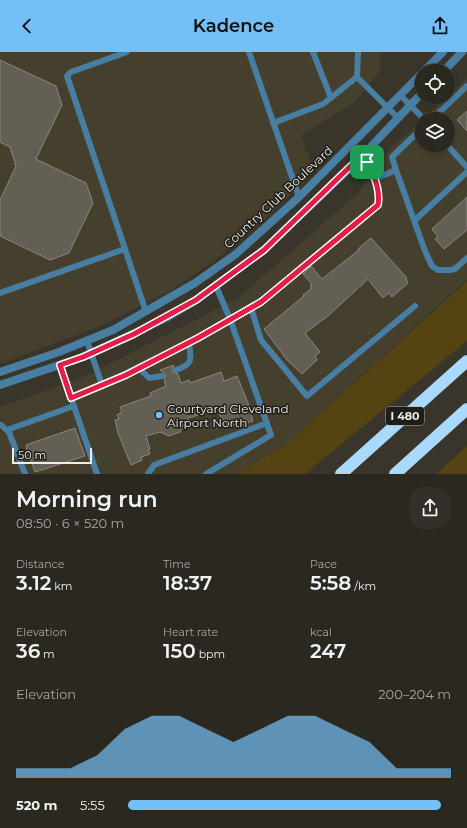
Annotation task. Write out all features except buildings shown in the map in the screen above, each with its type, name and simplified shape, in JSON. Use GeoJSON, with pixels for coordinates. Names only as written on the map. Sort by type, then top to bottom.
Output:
{"type":"FeatureCollection","features":[{"type":"Feature","properties":{"kind":"highway","name":"I 480"},"geometry":{"type":"LineString","coordinates":[[341,474],[467,360]]}},
{"type":"Feature","properties":{"kind":"highway","name":"I 480"},"geometry":{"type":"LineString","coordinates":[[394,474],[467,409]]}},
{"type":"Feature","properties":{"kind":"street"},"geometry":{"type":"LineString","coordinates":[[431,64],[443,52]]}},
{"type":"Feature","properties":{"kind":"street"},"geometry":{"type":"LineString","coordinates":[[451,64],[462,52]]}},
{"type":"Feature","properties":{"kind":"street","name":"Country Club Boulevard"},"geometry":{"type":"LineString","coordinates":[[0,372],[87,341],[146,312],[195,283],[236,254],[299,197],[415,80]]}},
{"type":"Feature","properties":{"kind":"street"},"geometry":{"type":"LineString","coordinates":[[0,385],[91,353],[166,318],[216,286],[264,250],[363,154],[415,100]]}},
{"type":"Feature","properties":{"kind":"lane"},"geometry":{"type":"LineString","coordinates":[[127,52],[71,72],[67,76],[67,81],[146,312]]}},
{"type":"Feature","properties":{"kind":"lane"},"geometry":{"type":"LineString","coordinates":[[249,52],[299,197]]}},
{"type":"Feature","properties":{"kind":"lane"},"geometry":{"type":"LineString","coordinates":[[313,52],[331,98]]}},
{"type":"Feature","properties":{"kind":"lane"},"geometry":{"type":"LineString","coordinates":[[358,52],[357,77],[398,118]]}},
{"type":"Feature","properties":{"kind":"lane"},"geometry":{"type":"LineString","coordinates":[[273,123],[304,113],[331,98],[357,77]]}},
{"type":"Feature","properties":{"kind":"lane"},"geometry":{"type":"LineString","coordinates":[[439,112],[467,86]]}},
{"type":"Feature","properties":{"kind":"lane"},"geometry":{"type":"LineString","coordinates":[[400,95],[417,112]]}},
{"type":"Feature","properties":{"kind":"lane"},"geometry":{"type":"LineString","coordinates":[[415,135],[392,157],[425,251],[432,266],[438,270],[455,269],[467,258]]}},
{"type":"Feature","properties":{"kind":"lane"},"geometry":{"type":"LineString","coordinates":[[453,152],[467,167]]}},
{"type":"Feature","properties":{"kind":"lane"},"geometry":{"type":"LineString","coordinates":[[71,398],[139,368],[189,343],[252,308],[270,295],[378,205],[379,200],[375,179],[363,154]]}},
{"type":"Feature","properties":{"kind":"lane"},"geometry":{"type":"LineString","coordinates":[[375,179],[396,170]]}},
{"type":"Feature","properties":{"kind":"lane"},"geometry":{"type":"LineString","coordinates":[[415,220],[467,172]]}},
{"type":"Feature","properties":{"kind":"lane"},"geometry":{"type":"LineString","coordinates":[[0,293],[125,249]]}},
{"type":"Feature","properties":{"kind":"lane"},"geometry":{"type":"LineString","coordinates":[[206,474],[271,435],[230,319],[216,286]]}},
{"type":"Feature","properties":{"kind":"lane"},"geometry":{"type":"LineString","coordinates":[[252,308],[261,340],[307,396],[415,306]]}},
{"type":"Feature","properties":{"kind":"lane"},"geometry":{"type":"LineString","coordinates":[[87,341],[102,385]]}},
{"type":"Feature","properties":{"kind":"lane"},"geometry":{"type":"LineString","coordinates":[[176,370],[188,366],[190,362],[189,343]]}},
{"type":"Feature","properties":{"kind":"lane"},"geometry":{"type":"LineString","coordinates":[[60,365],[97,474]]}},
{"type":"Feature","properties":{"kind":"lane"},"geometry":{"type":"LineString","coordinates":[[139,368],[149,378],[162,376]]}},
{"type":"Feature","properties":{"kind":"lane"},"geometry":{"type":"LineString","coordinates":[[7,430],[74,406]]}},
{"type":"Feature","properties":{"kind":"lane"},"geometry":{"type":"LineString","coordinates":[[148,474],[154,465],[267,423]]}},
{"type":"Feature","properties":{"kind":"lane"},"geometry":{"type":"LineString","coordinates":[[0,424],[7,430],[25,474]]}},
{"type":"Feature","properties":{"kind":"shaded area"},"geometry":{"type":"Polygon","coordinates":[[[0,52],[381,52],[380,71],[355,102],[301,135],[311,162],[308,178],[262,222],[213,262],[168,292],[98,327],[0,364],[0,52]]]}},
{"type":"Feature","properties":{"kind":"shaded area"},"geometry":{"type":"Polygon","coordinates":[[[467,78],[467,279],[285,445],[236,474],[0,474],[0,407],[86,376],[238,298],[358,193],[387,152],[415,126],[415,152],[455,152],[455,112],[431,112],[439,104],[455,104],[455,89],[467,78]]]}},
{"type":"Feature","properties":{"kind":"shaded area"},"geometry":{"type":"Polygon","coordinates":[[[467,281],[467,341],[305,474],[236,474],[285,445],[467,281]]]}},
{"type":"Feature","properties":{"kind":"shaded area"},"geometry":{"type":"Polygon","coordinates":[[[467,446],[467,474],[436,474],[467,446]]]}},
{"type":"Feature","properties":{"kind":"place","name":"Courtyard Cleveland Airport North"},"geometry":{"type":"Point","coordinates":[159,415]}},
{"type":"Feature","properties":{"kind":"route"},"geometry":{"type":"LineString","coordinates":[[363,154],[367,162],[376,181],[379,200],[378,205],[270,295],[261,302],[198,338],[126,375],[71,398],[60,365],[83,357],[134,334],[166,318],[196,300],[264,250],[363,154]]}}]}
